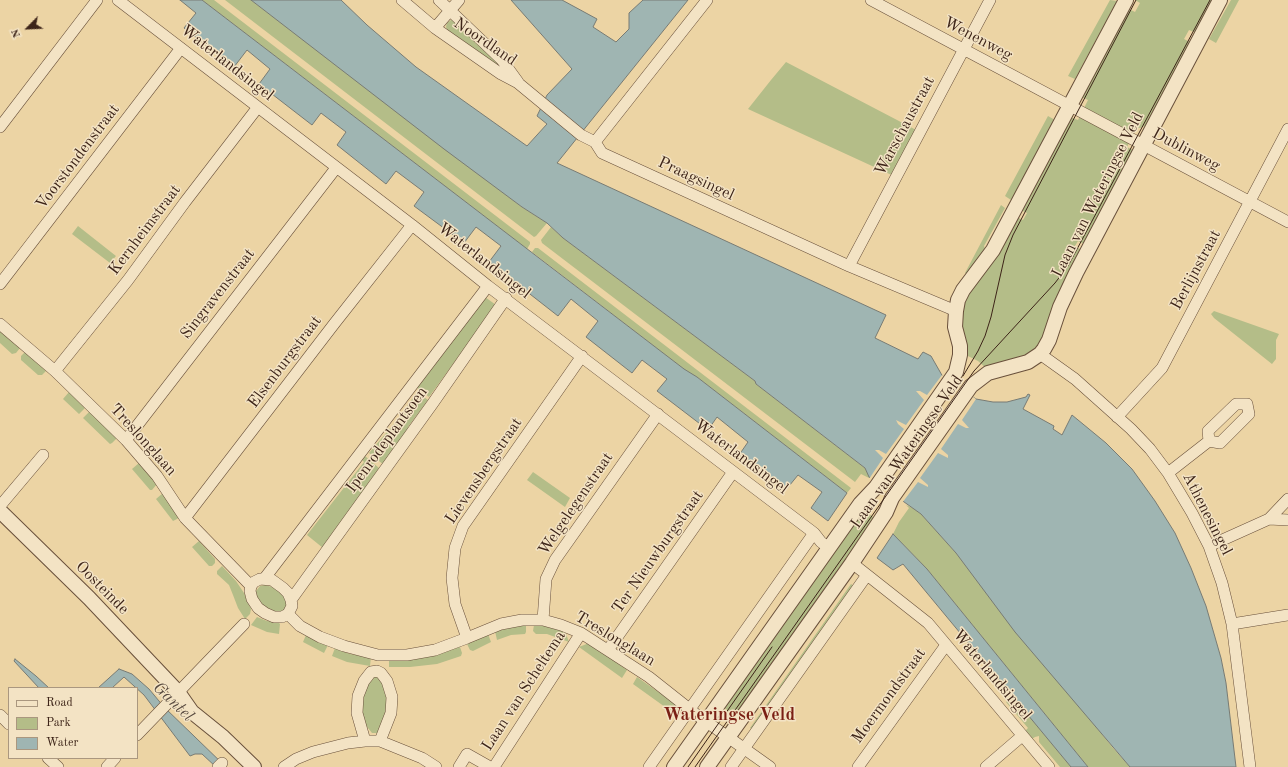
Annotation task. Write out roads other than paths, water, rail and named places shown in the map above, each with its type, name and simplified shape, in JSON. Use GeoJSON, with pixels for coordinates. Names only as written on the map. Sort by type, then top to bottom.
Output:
{"type":"FeatureCollection","features":[{"type":"Feature","properties":{"kind":"street"},"geometry":{"type":"LineString","coordinates":[[0,127],[97,0]]}},
{"type":"Feature","properties":{"kind":"street","name":"Waterlandsingel"},"geometry":{"type":"LineString","coordinates":[[118,0],[412,225],[488,286],[506,298],[814,533],[821,542],[829,548]]}},
{"type":"Feature","properties":{"kind":"street","name":"Noordland"},"geometry":{"type":"LineString","coordinates":[[402,0],[435,28],[501,74],[518,83],[542,101],[581,135],[595,142]]}},
{"type":"Feature","properties":{"kind":"street","name":"Noordland"},"geometry":{"type":"LineString","coordinates":[[439,0],[502,60],[518,83]]}},
{"type":"Feature","properties":{"kind":"street","name":"Noordland"},"geometry":{"type":"LineString","coordinates":[[435,28],[459,0]]}},
{"type":"Feature","properties":{"kind":"street"},"geometry":{"type":"LineString","coordinates":[[595,142],[707,0]]}},
{"type":"Feature","properties":{"kind":"street","name":"Wenenweg"},"geometry":{"type":"LineString","coordinates":[[871,0],[1069,107]]}},
{"type":"Feature","properties":{"kind":"street","name":"Warschaustraat"},"geometry":{"type":"LineString","coordinates":[[849,266],[990,0]]}},
{"type":"Feature","properties":{"kind":"street","name":"Laan van Wateringse Veld"},"geometry":{"type":"LineString","coordinates":[[674,767],[860,504],[876,487],[956,372],[960,355],[960,346],[956,327],[956,310],[958,300],[963,290],[993,250],[1126,0]]}},
{"type":"Feature","properties":{"kind":"street","name":"Laan van Wateringse Veld"},"geometry":{"type":"LineString","coordinates":[[707,767],[852,563],[886,512],[892,498],[966,392],[971,386],[988,373],[1000,368],[1021,365],[1040,354],[1049,340],[1060,307],[1076,273],[1220,0]]}},
{"type":"Feature","properties":{"kind":"street","name":"Voorstondenstraat"},"geometry":{"type":"LineString","coordinates":[[0,284],[181,48]]}},
{"type":"Feature","properties":{"kind":"street","name":"Kernheimstraat"},"geometry":{"type":"LineString","coordinates":[[55,371],[136,269],[258,107]]}},
{"type":"Feature","properties":{"kind":"street","name":"Dublinweg"},"geometry":{"type":"LineString","coordinates":[[1069,107],[1288,222]]}},
{"type":"Feature","properties":{"kind":"street","name":"Berlijnstraat"},"geometry":{"type":"LineString","coordinates":[[1117,416],[1162,368],[1288,129]]}},
{"type":"Feature","properties":{"kind":"street","name":"Praagsingel"},"geometry":{"type":"LineString","coordinates":[[595,142],[602,153],[849,266],[956,310]]}},
{"type":"Feature","properties":{"kind":"street","name":"Singravenstraat"},"geometry":{"type":"LineString","coordinates":[[126,440],[336,168]]}},
{"type":"Feature","properties":{"kind":"street","name":"Elsenburgstraat"},"geometry":{"type":"LineString","coordinates":[[185,518],[412,225]]}},
{"type":"Feature","properties":{"kind":"street","name":"Ipenrodeplantsoen"},"geometry":{"type":"LineString","coordinates":[[264,579],[488,286]]}},
{"type":"Feature","properties":{"kind":"street","name":"Ipenrodeplantsoen"},"geometry":{"type":"LineString","coordinates":[[292,600],[506,298]]}},
{"type":"Feature","properties":{"kind":"street","name":"Treslonglaan"},"geometry":{"type":"LineString","coordinates":[[0,324],[55,371],[126,440],[157,476],[185,518],[241,578],[251,586]]}},
{"type":"Feature","properties":{"kind":"street","name":"Athenesingel"},"geometry":{"type":"LineString","coordinates":[[1040,354],[1075,379],[1131,429],[1150,449],[1168,473],[1192,512],[1209,546],[1222,583],[1232,624],[1250,767]]}},
{"type":"Feature","properties":{"kind":"street","name":"Lievensbergstraat"},"geometry":{"type":"LineString","coordinates":[[467,638],[455,604],[452,578],[455,548],[463,526],[582,356]]}},
{"type":"Feature","properties":{"kind":"street","name":"Welgelegenstraat"},"geometry":{"type":"LineString","coordinates":[[543,620],[546,579],[555,560],[658,414]]}},
{"type":"Feature","properties":{"kind":"street"},"geometry":{"type":"LineString","coordinates":[[1168,473],[1210,441]]}},
{"type":"Feature","properties":{"kind":"street"},"geometry":{"type":"LineString","coordinates":[[0,506],[43,455]]}},
{"type":"Feature","properties":{"kind":"street","name":"Ter Nieuwburgstraat"},"geometry":{"type":"LineString","coordinates":[[608,650],[733,472]]}},
{"type":"Feature","properties":{"kind":"street"},"geometry":{"type":"LineString","coordinates":[[1209,546],[1270,519],[1288,499]]}},
{"type":"Feature","properties":{"kind":"street","name":"Oosteinde"},"geometry":{"type":"LineString","coordinates":[[0,511],[89,598],[178,692],[198,706],[223,737],[254,767]]}},
{"type":"Feature","properties":{"kind":"street"},"geometry":{"type":"LineString","coordinates":[[1270,519],[1288,520]]}},
{"type":"Feature","properties":{"kind":"street"},"geometry":{"type":"LineString","coordinates":[[649,767],[814,533]]}},
{"type":"Feature","properties":{"kind":"street","name":"Waterlandsingel"},"geometry":{"type":"LineString","coordinates":[[852,563],[923,619],[946,644],[1049,767]]}},
{"type":"Feature","properties":{"kind":"street"},"geometry":{"type":"LineString","coordinates":[[731,767],[867,575]]}},
{"type":"Feature","properties":{"kind":"street"},"geometry":{"type":"LineString","coordinates":[[264,579],[272,580],[283,588],[292,600],[292,606],[288,614],[282,617],[274,617],[265,614],[258,608],[252,599],[250,592],[251,586],[254,582],[264,579]]}},
{"type":"Feature","properties":{"kind":"street","name":"Treslonglaan"},"geometry":{"type":"LineString","coordinates":[[288,614],[300,626],[320,637],[344,646],[378,655],[407,654],[435,650],[501,624],[522,620],[543,620],[561,625],[581,633],[608,650],[649,678],[706,722],[770,767]]}},
{"type":"Feature","properties":{"kind":"street"},"geometry":{"type":"LineString","coordinates":[[1232,624],[1288,615]]}},
{"type":"Feature","properties":{"kind":"street"},"geometry":{"type":"LineString","coordinates":[[138,734],[244,624]]}},
{"type":"Feature","properties":{"kind":"street","name":"Laan van Scheltema"},"geometry":{"type":"LineString","coordinates":[[494,767],[581,633]]}},
{"type":"Feature","properties":{"kind":"street","name":"Moermondstraat"},"geometry":{"type":"LineString","coordinates":[[858,767],[946,644]]}},
{"type":"Feature","properties":{"kind":"street"},"geometry":{"type":"LineString","coordinates":[[377,671],[378,655]]}},
{"type":"Feature","properties":{"kind":"street"},"geometry":{"type":"LineString","coordinates":[[365,741],[357,713],[358,696],[364,681],[371,672],[377,671],[381,673],[387,681],[392,697],[391,713],[380,741]]}},
{"type":"Feature","properties":{"kind":"street"},"geometry":{"type":"LineString","coordinates":[[986,767],[1022,736]]}},
{"type":"Feature","properties":{"kind":"street"},"geometry":{"type":"LineString","coordinates":[[284,767],[296,759],[313,752],[348,743],[365,741],[380,741],[422,758],[436,767]]}},
{"type":"Feature","properties":{"kind":"street","name":"Laan van Scheltema"},"geometry":{"type":"LineString","coordinates":[[459,767],[467,754],[490,767]]}},
{"type":"Feature","properties":{"kind":"street"},"geometry":{"type":"LineString","coordinates":[[49,759],[58,767]]}},
{"type":"Feature","properties":{"kind":"street"},"geometry":{"type":"LineString","coordinates":[[107,767],[114,759]]}},
{"type":"Feature","properties":{"kind":"water"},"geometry":{"type":"Polygon","coordinates":[[[180,0],[202,0],[847,493],[828,521],[811,508],[822,492],[798,475],[785,491],[739,455],[748,442],[717,417],[708,430],[657,391],[667,379],[642,360],[632,373],[586,337],[598,321],[571,299],[558,316],[489,262],[501,246],[476,227],[464,243],[414,206],[424,192],[396,171],[386,184],[337,145],[346,132],[321,113],[312,125],[259,84],[270,69],[247,50],[234,67],[184,28],[196,13],[180,0]]]}},
{"type":"Feature","properties":{"kind":"water"},"geometry":{"type":"Polygon","coordinates":[[[251,0],[341,0],[367,25],[416,67],[527,146],[547,124],[537,116],[547,95],[572,69],[511,0],[562,0],[597,19],[593,27],[616,42],[629,29],[629,13],[643,0],[688,0],[557,163],[886,315],[875,338],[918,359],[923,352],[931,356],[943,377],[976,399],[993,402],[1007,402],[1026,397],[1028,394],[1030,395],[1023,409],[1054,426],[1053,429],[1062,435],[1072,415],[1106,443],[1132,469],[1155,501],[1175,533],[1191,568],[1206,606],[1221,658],[1226,683],[1236,767],[1130,767],[1015,632],[956,553],[921,514],[869,477],[865,468],[756,384],[755,381],[563,238],[547,223],[522,207],[444,149],[251,0]]]}},
{"type":"Feature","properties":{"kind":"water"},"geometry":{"type":"Polygon","coordinates":[[[893,534],[927,569],[1088,767],[1071,767],[903,564],[893,570],[877,558],[893,534]]]}},
{"type":"Feature","properties":{"kind":"water"},"geometry":{"type":"Polygon","coordinates":[[[15,659],[48,687],[38,687],[14,661],[15,659]]]}},
{"type":"Feature","properties":{"kind":"water"},"geometry":{"type":"Polygon","coordinates":[[[119,669],[132,674],[149,689],[164,707],[226,767],[216,767],[202,754],[190,756],[144,695],[138,690],[138,687],[135,687],[124,677],[113,687],[99,687],[119,669]]]}},
{"type":"Feature","properties":{"kind":"tram line"},"geometry":{"type":"LineString","coordinates":[[963,376],[985,336],[991,317],[1005,255],[1013,235],[1136,0]]}},
{"type":"Feature","properties":{"kind":"tram line"},"geometry":{"type":"LineString","coordinates":[[695,767],[974,371],[1055,283],[1068,266],[1210,0]]}},
{"type":"Feature","properties":{"kind":"tram line"},"geometry":{"type":"LineString","coordinates":[[688,767],[772,647]]}},
{"type":"Feature","properties":{"kind":"district","name":"Wateringse Veld"},"geometry":{"type":"Point","coordinates":[729,715]}},
{"type":"Feature","properties":{"kind":"water label","name":"Gantel"},"geometry":{"type":"Point","coordinates":[173,702]}}]}
